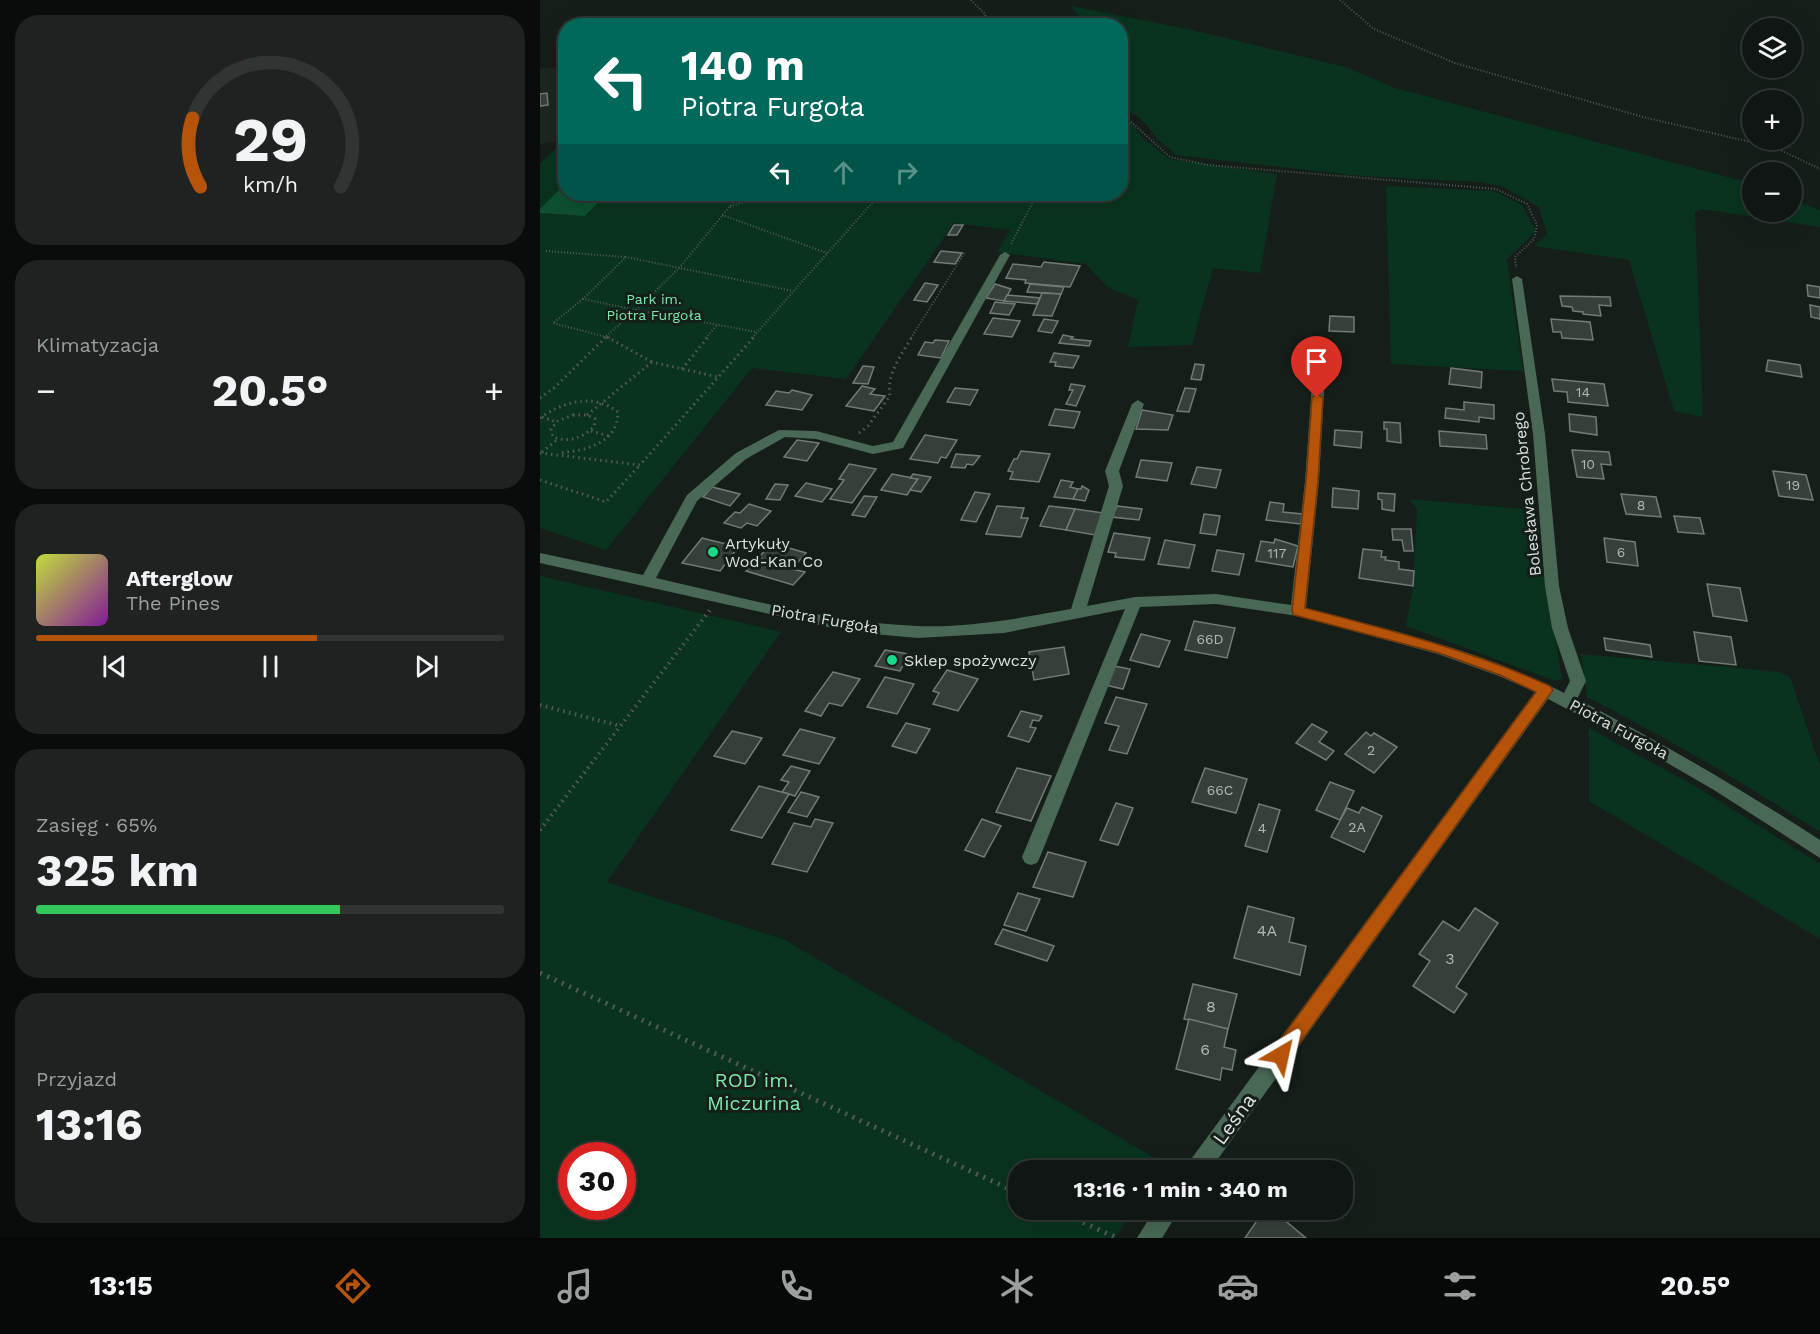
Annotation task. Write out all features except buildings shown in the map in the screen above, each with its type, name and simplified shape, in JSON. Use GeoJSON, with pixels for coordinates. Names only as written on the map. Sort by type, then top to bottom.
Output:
{"type":"FeatureCollection","features":[{"type":"Feature","properties":{"kind":"street"},"geometry":{"type":"LineString","coordinates":[[647,581],[692,498],[741,456],[783,432],[816,435],[873,450],[898,445],[1005,255]]}},
{"type":"Feature","properties":{"kind":"street","name":"Bolesława Chrobrego"},"geometry":{"type":"LineString","coordinates":[[1517,279],[1539,434],[1552,586],[1560,628],[1578,681],[1568,701]]}},
{"type":"Feature","properties":{"kind":"street"},"geometry":{"type":"LineString","coordinates":[[1298,611],[1312,481],[1320,356]]}},
{"type":"Feature","properties":{"kind":"street"},"geometry":{"type":"LineString","coordinates":[[1077,614],[1116,486],[1112,471],[1138,404]]}},
{"type":"Feature","properties":{"kind":"street","name":"Piotra Furgoła"},"geometry":{"type":"LineString","coordinates":[[540,558],[851,626],[918,632],[1004,627],[1135,602],[1216,599],[1298,611],[1441,649],[1505,672],[1545,690],[1644,741],[1720,785],[1820,850]]}},
{"type":"Feature","properties":{"kind":"street"},"geometry":{"type":"LineString","coordinates":[[1031,857],[1135,602]]}},
{"type":"Feature","properties":{"kind":"street","name":"Leśna"},"geometry":{"type":"LineString","coordinates":[[1204,1160],[1545,690]]}},
{"type":"Feature","properties":{"kind":"street"},"geometry":{"type":"LineString","coordinates":[[1148,1238],[1161,1220]]}},
{"type":"Feature","properties":{"kind":"path"},"geometry":{"type":"LineString","coordinates":[[971,0],[985,14],[986,18]]}},
{"type":"Feature","properties":{"kind":"path"},"geometry":{"type":"LineString","coordinates":[[1340,0],[1374,28],[1455,63],[1643,117],[1776,148],[1820,169]]}},
{"type":"Feature","properties":{"kind":"path"},"geometry":{"type":"LineString","coordinates":[[1128,117],[1135,121],[1146,136],[1170,157],[1208,165],[1496,189],[1527,204],[1537,225],[1534,239],[1515,257],[1517,279]]}},
{"type":"Feature","properties":{"kind":"path"},"geometry":{"type":"LineString","coordinates":[[540,399],[680,267],[734,201]]}},
{"type":"Feature","properties":{"kind":"path"},"geometry":{"type":"LineString","coordinates":[[729,207],[745,201]]}},
{"type":"Feature","properties":{"kind":"path"},"geometry":{"type":"LineString","coordinates":[[540,480],[606,501],[874,201]]}},
{"type":"Feature","properties":{"kind":"path"},"geometry":{"type":"LineString","coordinates":[[1005,255],[1033,201]]}},
{"type":"Feature","properties":{"kind":"path"},"geometry":{"type":"LineString","coordinates":[[722,215],[827,253]]}},
{"type":"Feature","properties":{"kind":"path"},"geometry":{"type":"LineString","coordinates":[[546,251],[626,257],[794,291]]}},
{"type":"Feature","properties":{"kind":"path"},"geometry":{"type":"LineString","coordinates":[[846,443],[868,426],[884,406],[890,396],[888,389],[890,378],[898,360],[965,252]]}},
{"type":"Feature","properties":{"kind":"path"},"geometry":{"type":"LineString","coordinates":[[626,257],[583,299],[553,323],[608,337],[652,363],[718,377]]}},
{"type":"Feature","properties":{"kind":"path"},"geometry":{"type":"LineString","coordinates":[[583,299],[758,332]]}},
{"type":"Feature","properties":{"kind":"path"},"geometry":{"type":"LineString","coordinates":[[682,369],[717,325]]}},
{"type":"Feature","properties":{"kind":"path"},"geometry":{"type":"LineString","coordinates":[[587,415],[652,363]]}},
{"type":"Feature","properties":{"kind":"path"},"geometry":{"type":"LineString","coordinates":[[540,452],[570,452],[585,449],[609,436],[619,419],[618,412],[603,402],[574,402],[559,406],[541,417]]}},
{"type":"Feature","properties":{"kind":"path"},"geometry":{"type":"LineString","coordinates":[[540,452],[558,440],[579,438],[591,431],[595,419],[587,415],[573,415],[556,422],[551,429],[551,434],[558,440]]}},
{"type":"Feature","properties":{"kind":"path"},"geometry":{"type":"LineString","coordinates":[[541,417],[556,422]]}},
{"type":"Feature","properties":{"kind":"path"},"geometry":{"type":"LineString","coordinates":[[591,431],[609,436]]}},
{"type":"Feature","properties":{"kind":"path"},"geometry":{"type":"LineString","coordinates":[[540,452],[640,465]]}},
{"type":"Feature","properties":{"kind":"path"},"geometry":{"type":"LineString","coordinates":[[540,830],[720,598]]}},
{"type":"Feature","properties":{"kind":"path"},"geometry":{"type":"LineString","coordinates":[[540,705],[620,726]]}},
{"type":"Feature","properties":{"kind":"path"},"geometry":{"type":"LineString","coordinates":[[540,973],[1008,1189]]}},
{"type":"Feature","properties":{"kind":"path"},"geometry":{"type":"LineString","coordinates":[[1077,1220],[1117,1238]]}},
{"type":"Feature","properties":{"kind":"shaded area"},"geometry":{"type":"Polygon","coordinates":[[[558,67],[558,141],[540,144],[540,69],[558,67]]]}},
{"type":"Feature","properties":{"kind":"shaded area"},"geometry":{"type":"Polygon","coordinates":[[[558,191],[558,201],[599,201],[585,216],[540,213],[540,209],[558,191]]]}},
{"type":"Feature","properties":{"kind":"green space"},"geometry":{"type":"Polygon","coordinates":[[[1071,6],[1192,30],[1345,67],[1395,88],[1742,181],[1742,215],[1702,209],[1695,212],[1703,417],[1674,411],[1629,260],[1534,246],[1547,234],[1539,207],[1501,186],[1480,182],[1361,176],[1176,155],[1141,119],[1128,111],[1128,45],[1133,45],[1128,43],[1128,18],[1080,18],[1071,6]]]}},
{"type":"Feature","properties":{"kind":"green space","name":"Park im. Piotra Furgoła"},"geometry":{"type":"Polygon","coordinates":[[[1128,119],[1144,139],[1169,159],[1277,174],[1260,273],[1213,268],[1192,345],[1128,347],[1138,300],[1107,287],[1086,264],[997,252],[1010,230],[954,223],[846,379],[752,368],[606,550],[540,528],[540,164],[558,146],[558,201],[1128,201],[1128,119]]]}},
{"type":"Feature","properties":{"kind":"green space"},"geometry":{"type":"Polygon","coordinates":[[[1386,186],[1494,191],[1522,205],[1536,231],[1507,259],[1523,371],[1391,364],[1386,186]]]}},
{"type":"Feature","properties":{"kind":"green space"},"geometry":{"type":"Polygon","coordinates":[[[1802,203],[1820,210],[1820,227],[1787,222],[1802,222],[1802,203]]]}},
{"type":"Feature","properties":{"kind":"green space"},"geometry":{"type":"Polygon","coordinates":[[[1408,499],[1534,510],[1562,680],[1553,680],[1406,626],[1413,586],[1417,509],[1408,499]]]}},
{"type":"Feature","properties":{"kind":"green space","name":"ROD im. Miczurina"},"geometry":{"type":"Polygon","coordinates":[[[540,576],[781,632],[607,882],[785,940],[1158,1160],[1008,1160],[1008,1220],[1128,1220],[1114,1238],[540,1238],[540,576]]]}},
{"type":"Feature","properties":{"kind":"green space"},"geometry":{"type":"Polygon","coordinates":[[[1581,654],[1780,672],[1790,677],[1820,767],[1820,832],[1705,762],[1587,697],[1581,654]]]}},
{"type":"Feature","properties":{"kind":"green space"},"geometry":{"type":"Polygon","coordinates":[[[1589,728],[1698,788],[1820,864],[1820,939],[1589,801],[1589,728]]]}},
{"type":"Feature","properties":{"kind":"place","name":"Artykuły Wod-Kan Co"},"geometry":{"type":"Point","coordinates":[713,552]}},
{"type":"Feature","properties":{"kind":"place","name":"Sklep spożywczy"},"geometry":{"type":"Point","coordinates":[892,660]}},
{"type":"Feature","properties":{"kind":"route"},"geometry":{"type":"LineString","coordinates":[[1281,1055],[1545,690],[1475,660],[1441,649],[1298,611],[1312,481],[1317,398]]}}]}
